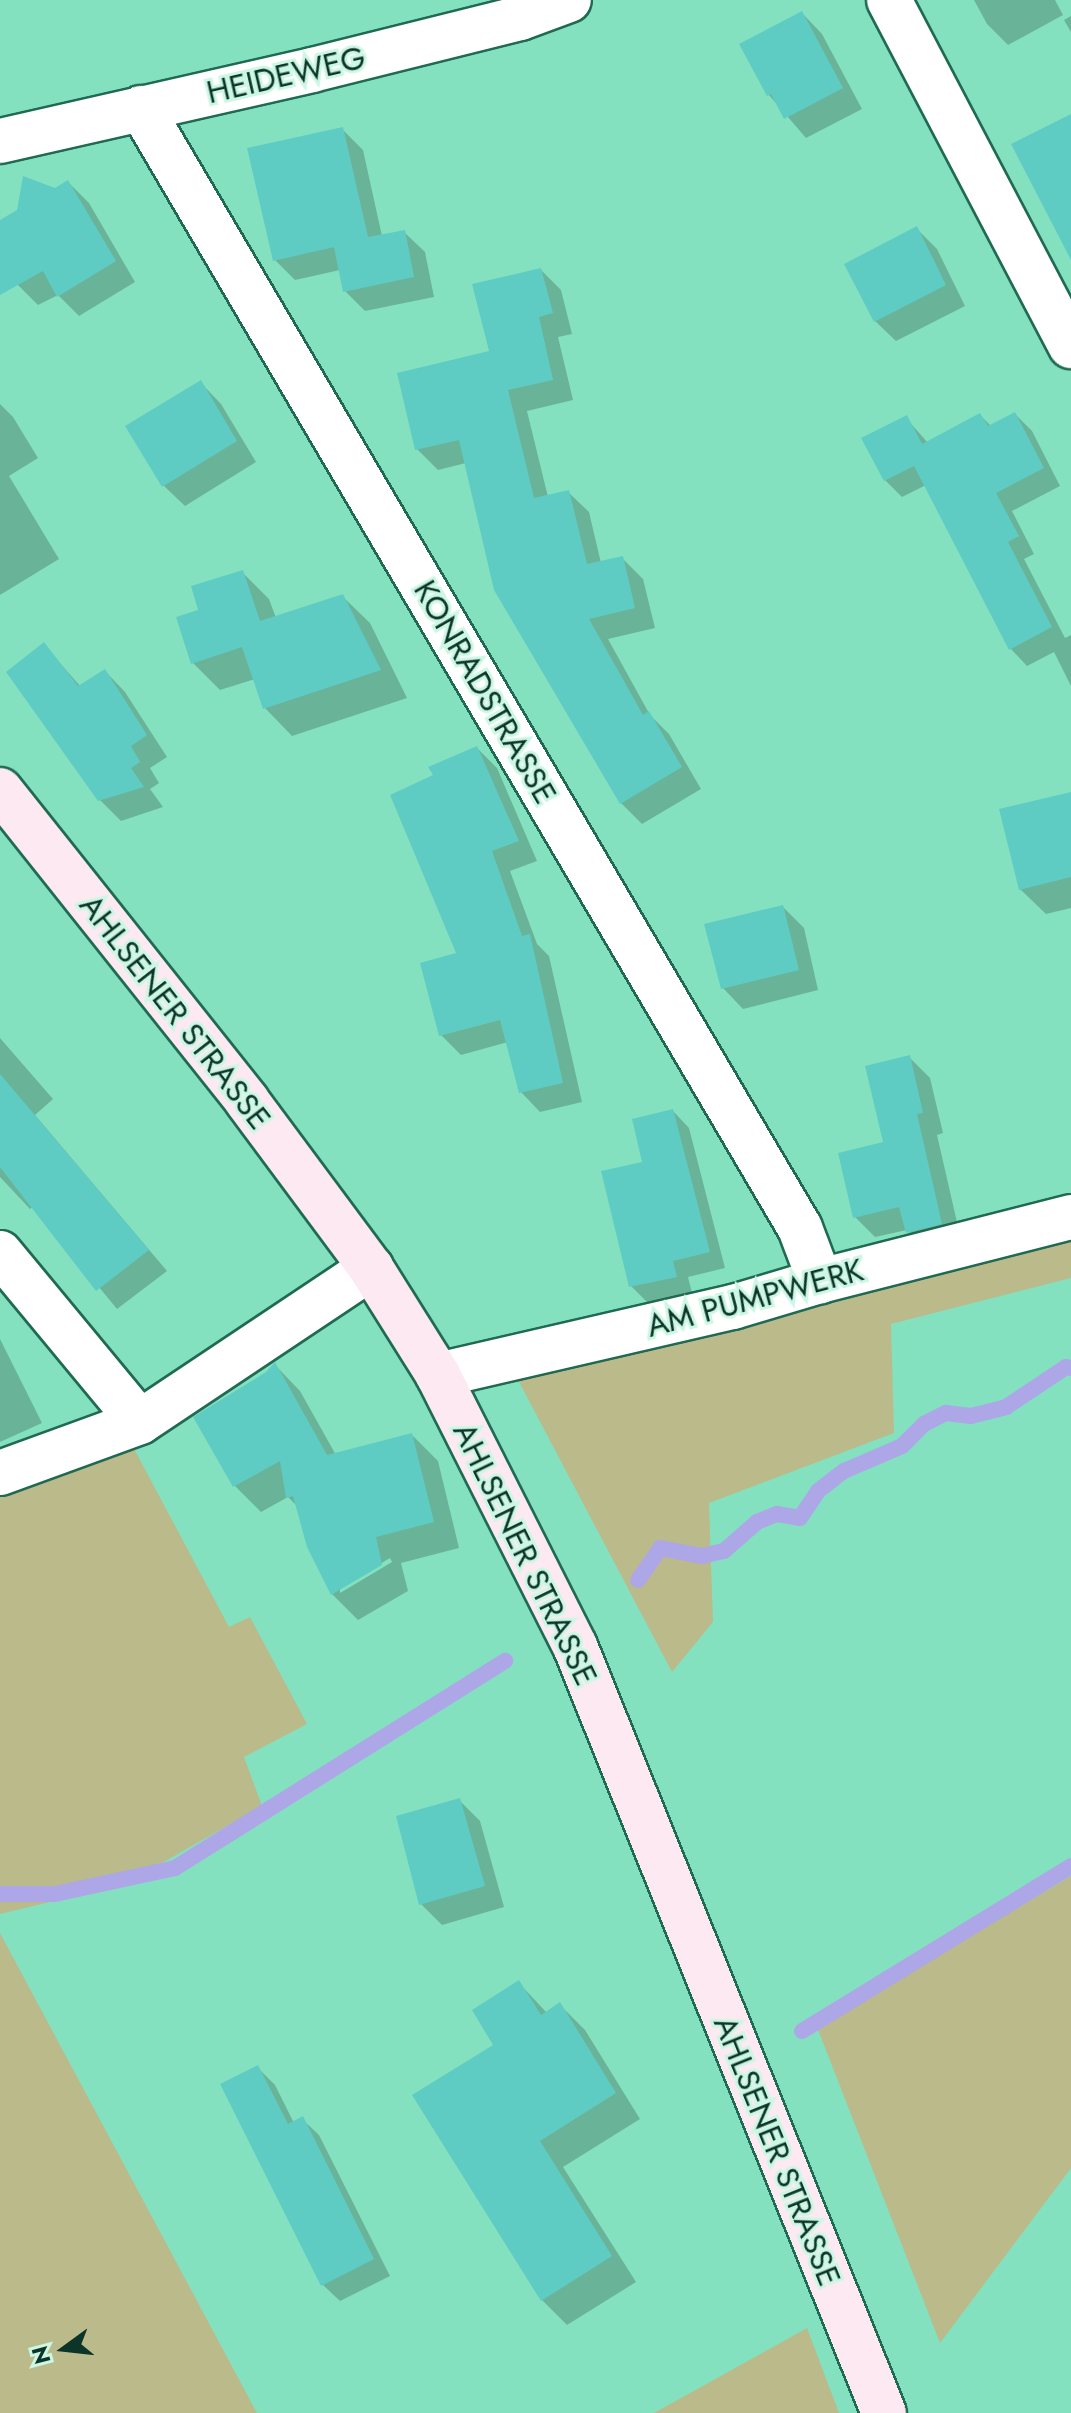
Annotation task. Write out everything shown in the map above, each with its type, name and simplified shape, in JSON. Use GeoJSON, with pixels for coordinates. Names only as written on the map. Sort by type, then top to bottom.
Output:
{"type":"FeatureCollection","features":[{"type":"Feature","properties":{"kind":"main road","name":"AHLSENER STRASSE"},"geometry":{"type":"LineString","coordinates":[[0,790],[247,1101],[371,1268],[438,1375],[575,1646],[884,2413]]}},
{"type":"Feature","properties":{"kind":"street","name":"HEIDEWEG"},"geometry":{"type":"LineString","coordinates":[[0,141],[386,52],[520,18],[569,0]]}},
{"type":"Feature","properties":{"kind":"street"},"geometry":{"type":"LineString","coordinates":[[889,0],[1071,346]]}},
{"type":"Feature","properties":{"kind":"street","name":"KONRADSTRASSE"},"geometry":{"type":"LineString","coordinates":[[141,108],[800,1228],[820,1281]]}},
{"type":"Feature","properties":{"kind":"street","name":"AM PUMPWERK"},"geometry":{"type":"LineString","coordinates":[[438,1375],[733,1307],[820,1281],[1071,1217]]}},
{"type":"Feature","properties":{"kind":"street"},"geometry":{"type":"LineString","coordinates":[[0,1253],[140,1422]]}},
{"type":"Feature","properties":{"kind":"street"},"geometry":{"type":"LineString","coordinates":[[0,1473],[140,1422],[371,1268]]}},
{"type":"Feature","properties":{"kind":"green space"},"geometry":{"type":"Polygon","coordinates":[[[1071,1234],[1071,1278],[891,1324],[894,1433],[709,1503],[713,1622],[672,1672],[517,1378],[1071,1234]]]}},
{"type":"Feature","properties":{"kind":"green space"},"geometry":{"type":"Polygon","coordinates":[[[132,1445],[229,1627],[250,1617],[307,1724],[244,1757],[262,1806],[125,1884],[0,1914],[0,1492],[132,1445]]]}},
{"type":"Feature","properties":{"kind":"green space"},"geometry":{"type":"Polygon","coordinates":[[[1071,1876],[1071,2168],[940,2343],[817,2027],[1071,1876]]]}},
{"type":"Feature","properties":{"kind":"green space"},"geometry":{"type":"Polygon","coordinates":[[[0,1933],[257,2413],[0,2413],[0,1933]]]}},
{"type":"Feature","properties":{"kind":"green space"},"geometry":{"type":"Polygon","coordinates":[[[807,2328],[839,2413],[654,2413],[807,2328]]]}},
{"type":"Feature","properties":{"kind":"building"},"geometry":{"type":"Polygon","coordinates":[[[802,11],[843,88],[784,119],[771,94],[767,96],[739,44],[802,11]]]}},
{"type":"Feature","properties":{"kind":"building"},"geometry":{"type":"Polygon","coordinates":[[[1071,114],[1071,260],[1011,144],[1071,114]]]}},
{"type":"Feature","properties":{"kind":"building"},"geometry":{"type":"Polygon","coordinates":[[[343,127],[368,237],[405,230],[414,277],[343,292],[334,247],[273,261],[247,148],[343,127]]]}},
{"type":"Feature","properties":{"kind":"building"},"geometry":{"type":"Polygon","coordinates":[[[23,176],[55,188],[68,180],[116,261],[57,297],[43,271],[0,295],[0,220],[17,210],[23,176]]]}},
{"type":"Feature","properties":{"kind":"building"},"geometry":{"type":"Polygon","coordinates":[[[917,226],[946,285],[874,322],[844,264],[917,226]]]}},
{"type":"Feature","properties":{"kind":"building"},"geometry":{"type":"Polygon","coordinates":[[[541,268],[553,313],[539,317],[553,380],[508,390],[534,498],[569,490],[587,564],[623,556],[635,608],[589,619],[643,715],[649,711],[682,767],[620,804],[494,590],[459,440],[415,450],[397,373],[489,351],[472,284],[541,268]]]}},
{"type":"Feature","properties":{"kind":"building"},"geometry":{"type":"Polygon","coordinates":[[[201,380],[237,441],[162,487],[125,426],[201,380]]]}},
{"type":"Feature","properties":{"kind":"building"},"geometry":{"type":"Polygon","coordinates":[[[1015,412],[1044,468],[996,493],[1019,536],[1008,542],[1052,627],[1009,650],[914,466],[884,481],[861,438],[907,415],[922,444],[980,413],[988,426],[1015,412]]]}},
{"type":"Feature","properties":{"kind":"building"},"geometry":{"type":"Polygon","coordinates":[[[243,570],[260,621],[343,594],[381,670],[263,709],[242,647],[191,664],[176,617],[198,610],[191,586],[243,570]]]}},
{"type":"Feature","properties":{"kind":"building"},"geometry":{"type":"Polygon","coordinates":[[[44,642],[78,686],[105,669],[147,735],[131,746],[140,762],[131,768],[144,787],[98,801],[6,672],[44,642]]]}},
{"type":"Feature","properties":{"kind":"building"},"geometry":{"type":"Polygon","coordinates":[[[477,746],[519,841],[492,851],[522,936],[530,934],[563,1083],[519,1093],[500,1020],[439,1036],[420,963],[456,953],[390,795],[433,775],[428,767],[477,746]]]}},
{"type":"Feature","properties":{"kind":"building"},"geometry":{"type":"Polygon","coordinates":[[[1071,792],[1071,877],[1019,890],[999,809],[1071,792]]]}},
{"type":"Feature","properties":{"kind":"building"},"geometry":{"type":"Polygon","coordinates":[[[783,905],[799,970],[721,989],[704,924],[783,905]]]}},
{"type":"Feature","properties":{"kind":"building"},"geometry":{"type":"Polygon","coordinates":[[[910,1055],[923,1113],[917,1114],[942,1224],[906,1233],[899,1207],[853,1218],[838,1153],[883,1142],[865,1066],[910,1055]]]}},
{"type":"Feature","properties":{"kind":"building"},"geometry":{"type":"Polygon","coordinates":[[[0,1074],[149,1250],[96,1291],[0,1167],[0,1074]]]}},
{"type":"Feature","properties":{"kind":"building"},"geometry":{"type":"Polygon","coordinates":[[[673,1109],[710,1252],[673,1261],[677,1277],[629,1287],[601,1171],[642,1162],[632,1119],[673,1109]]]}},
{"type":"Feature","properties":{"kind":"building"},"geometry":{"type":"Polygon","coordinates":[[[275,1362],[327,1455],[412,1433],[434,1522],[376,1537],[382,1565],[331,1595],[307,1547],[293,1496],[286,1498],[280,1461],[233,1487],[193,1417],[266,1372],[275,1362]]]}},
{"type":"Feature","properties":{"kind":"building"},"geometry":{"type":"Polygon","coordinates":[[[460,1798],[485,1886],[419,1905],[396,1816],[460,1798]]]}},
{"type":"Feature","properties":{"kind":"building"},"geometry":{"type":"Polygon","coordinates":[[[519,1980],[541,2015],[560,2002],[616,2093],[540,2141],[612,2256],[541,2301],[412,2095],[493,2045],[472,2010],[519,1980]]]}},
{"type":"Feature","properties":{"kind":"building"},"geometry":{"type":"Polygon","coordinates":[[[258,2065],[288,2124],[303,2116],[374,2259],[321,2286],[220,2084],[258,2065]]]}},
{"type":"Feature","properties":{"kind":"waterway"},"geometry":{"type":"LineString","coordinates":[[638,1580],[660,1548],[702,1556],[724,1551],[757,1522],[777,1514],[800,1518],[818,1491],[844,1471],[902,1446],[924,1424],[946,1413],[971,1416],[1006,1407],[1066,1367],[1071,1368]]}},
{"type":"Feature","properties":{"kind":"waterway"},"geometry":{"type":"LineString","coordinates":[[0,1894],[55,1894],[175,1868],[505,1661]]}},
{"type":"Feature","properties":{"kind":"waterway"},"geometry":{"type":"LineString","coordinates":[[802,2031],[1071,1866]]}}]}
